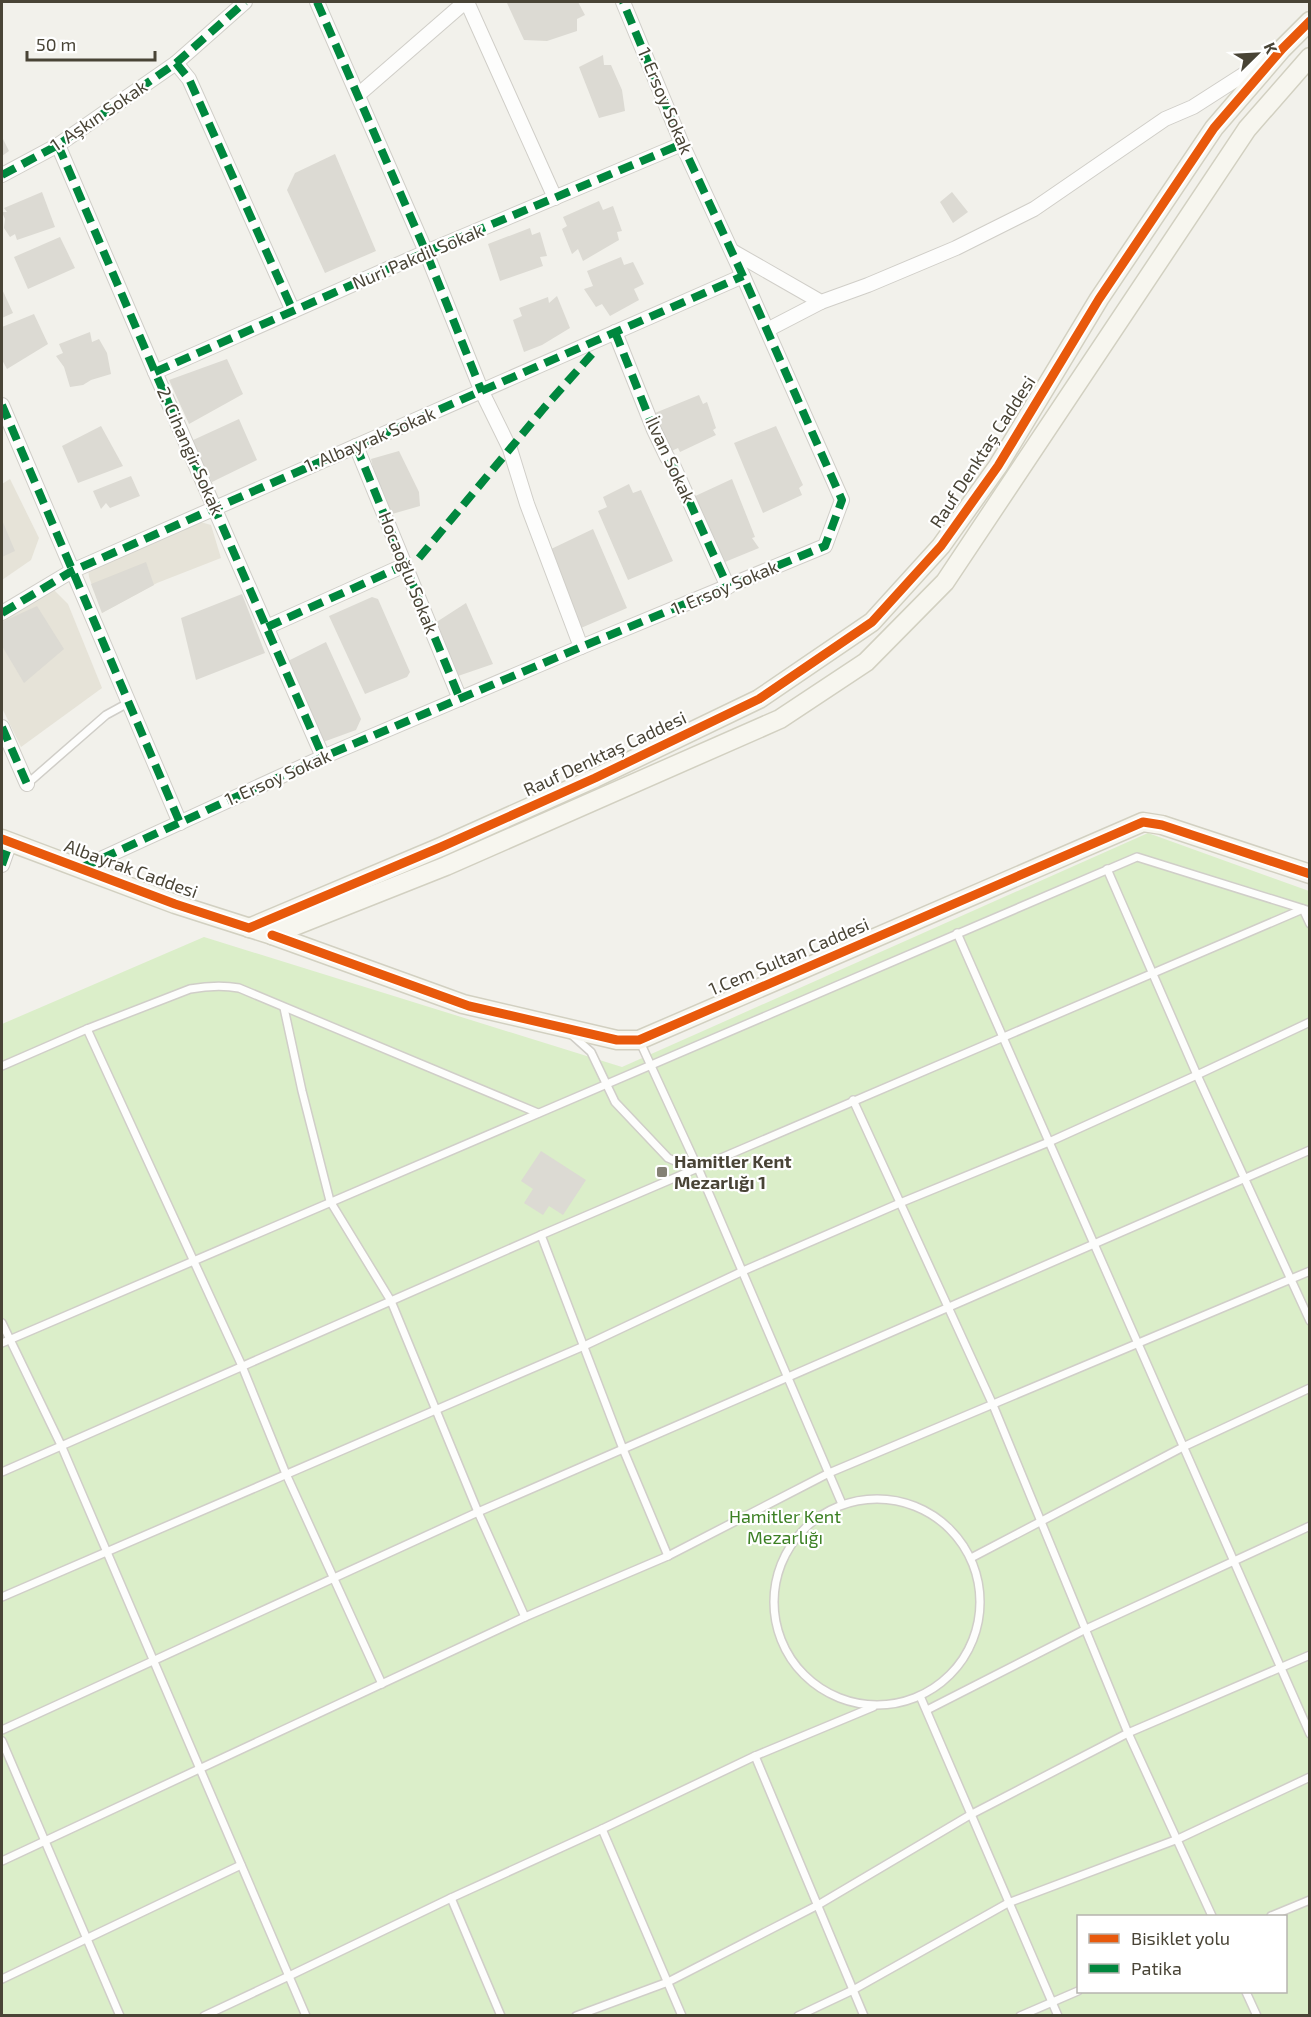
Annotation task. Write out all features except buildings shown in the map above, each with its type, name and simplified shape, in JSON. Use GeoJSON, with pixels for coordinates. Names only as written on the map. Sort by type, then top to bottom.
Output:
{"type":"FeatureCollection","features":[{"type":"Feature","properties":{"kind":"street","name":"1. Aşkın Sokak"},"geometry":{"type":"LineString","coordinates":[[2,175],[58,145],[176,63],[245,2]]}},
{"type":"Feature","properties":{"kind":"street"},"geometry":{"type":"LineString","coordinates":[[317,2],[426,252],[482,392],[510,449],[527,504],[580,647]]}},
{"type":"Feature","properties":{"kind":"street"},"geometry":{"type":"LineString","coordinates":[[358,95],[466,2],[555,198]]}},
{"type":"Feature","properties":{"kind":"street","name":"1. Ersoy Sokak"},"geometry":{"type":"LineString","coordinates":[[81,868],[323,757],[580,647],[825,546],[842,500],[682,144],[623,2]]}},
{"type":"Feature","properties":{"kind":"street","name":"Rauf Denktaş Caddesi"},"geometry":{"type":"LineString","coordinates":[[249,928],[585,783],[759,699],[872,622],[941,546],[986,484],[1099,300],[1215,128],[1282,49],[1310,21]]}},
{"type":"Feature","properties":{"kind":"street"},"geometry":{"type":"LineString","coordinates":[[767,330],[821,302],[956,248],[1034,209],[1165,119],[1193,107],[1282,49]]}},
{"type":"Feature","properties":{"kind":"street","name":"Rauf Denktaş Caddesi"},"geometry":{"type":"LineString","coordinates":[[272,935],[446,866],[780,719],[866,662],[945,582],[1247,129],[1310,57]]}},
{"type":"Feature","properties":{"kind":"street"},"geometry":{"type":"LineString","coordinates":[[176,63],[189,79],[293,311]]}},
{"type":"Feature","properties":{"kind":"street","name":"Nuri Pakdil Sokak"},"geometry":{"type":"LineString","coordinates":[[155,372],[426,252],[682,144]]}},
{"type":"Feature","properties":{"kind":"street","name":"2. Cihangir Sokak"},"geometry":{"type":"LineString","coordinates":[[58,145],[323,757]]}},
{"type":"Feature","properties":{"kind":"street"},"geometry":{"type":"LineString","coordinates":[[732,251],[821,302]]}},
{"type":"Feature","properties":{"kind":"street","name":"1. Albayrak Sokak"},"geometry":{"type":"LineString","coordinates":[[2,614],[72,571],[743,276]]}},
{"type":"Feature","properties":{"kind":"street","name":"İlvan Sokak"},"geometry":{"type":"LineString","coordinates":[[615,332],[658,438],[673,465],[728,587]]}},
{"type":"Feature","properties":{"kind":"street"},"geometry":{"type":"LineString","coordinates":[[2,405],[180,823]]}},
{"type":"Feature","properties":{"kind":"street","name":"Hocaoğlu Sokak"},"geometry":{"type":"LineString","coordinates":[[356,446],[460,699]]}},
{"type":"Feature","properties":{"kind":"street"},"geometry":{"type":"LineString","coordinates":[[267,627],[405,565]]}},
{"type":"Feature","properties":{"kind":"street"},"geometry":{"type":"LineString","coordinates":[[2,727],[27,784]]}},
{"type":"Feature","properties":{"kind":"street","name":"1.Cem Sultan Caddesi"},"geometry":{"type":"LineString","coordinates":[[272,935],[469,1006],[617,1040],[639,1040],[1143,822],[1162,825],[1310,874]]}},
{"type":"Feature","properties":{"kind":"street"},"geometry":{"type":"LineString","coordinates":[[2,865],[6,841]]}},
{"type":"Feature","properties":{"kind":"street","name":"Albayrak Caddesi"},"geometry":{"type":"LineString","coordinates":[[6,841],[175,904],[249,928]]}},
{"type":"Feature","properties":{"kind":"street"},"geometry":{"type":"LineString","coordinates":[[249,928],[272,935]]}},
{"type":"Feature","properties":{"kind":"lane"},"geometry":{"type":"LineString","coordinates":[[27,784],[106,715],[128,703]]}},
{"type":"Feature","properties":{"kind":"lane"},"geometry":{"type":"LineString","coordinates":[[2,1343],[1137,857],[1306,910]]}},
{"type":"Feature","properties":{"kind":"lane"},"geometry":{"type":"LineString","coordinates":[[1107,869],[1197,1075],[1310,1322]]}},
{"type":"Feature","properties":{"kind":"lane"},"geometry":{"type":"LineString","coordinates":[[1306,910],[1310,924]]}},
{"type":"Feature","properties":{"kind":"lane"},"geometry":{"type":"LineString","coordinates":[[2,1472],[853,1100],[1306,910]]}},
{"type":"Feature","properties":{"kind":"lane"},"geometry":{"type":"LineString","coordinates":[[957,933],[1310,1734]]}},
{"type":"Feature","properties":{"kind":"lane"},"geometry":{"type":"LineString","coordinates":[[2,1066],[87,1029],[190,989],[207,986],[239,988],[538,1113]]}},
{"type":"Feature","properties":{"kind":"lane"},"geometry":{"type":"LineString","coordinates":[[284,1008],[330,1201],[391,1301],[478,1512],[525,1617]]}},
{"type":"Feature","properties":{"kind":"lane"},"geometry":{"type":"LineString","coordinates":[[2,1597],[584,1346],[743,1271],[1049,1142],[1310,1022]]}},
{"type":"Feature","properties":{"kind":"lane"},"geometry":{"type":"LineString","coordinates":[[565,1028],[591,1052],[615,1102],[668,1158],[696,1168]]}},
{"type":"Feature","properties":{"kind":"lane"},"geometry":{"type":"LineString","coordinates":[[87,1029],[242,1366],[332,1579],[382,1684]]}},
{"type":"Feature","properties":{"kind":"lane"},"geometry":{"type":"LineString","coordinates":[[639,1040],[743,1271],[842,1504]]}},
{"type":"Feature","properties":{"kind":"lane"},"geometry":{"type":"LineString","coordinates":[[853,1100],[993,1405],[1128,1733],[1211,1915]]}},
{"type":"Feature","properties":{"kind":"lane"},"geometry":{"type":"LineString","coordinates":[[2,1731],[478,1512],[1310,1150]]}},
{"type":"Feature","properties":{"kind":"lane"},"geometry":{"type":"LineString","coordinates":[[541,1235],[623,1449],[668,1556]]}},
{"type":"Feature","properties":{"kind":"lane"},"geometry":{"type":"LineString","coordinates":[[2,1861],[525,1617],[668,1556],[829,1473],[1310,1271]]}},
{"type":"Feature","properties":{"kind":"lane"},"geometry":{"type":"LineString","coordinates":[[2,1323],[62,1445],[306,2016]]}},
{"type":"Feature","properties":{"kind":"lane"},"geometry":{"type":"LineString","coordinates":[[971,1558],[1183,1447],[1310,1388]]}},
{"type":"Feature","properties":{"kind":"lane"},"geometry":{"type":"LineString","coordinates":[[872,1498],[902,1501],[931,1513],[954,1533],[971,1558],[981,1592],[979,1626],[965,1658],[943,1684],[920,1696],[893,1706],[873,1707],[842,1701],[814,1685],[799,1670],[792,1662],[778,1634],[773,1602],[778,1571],[792,1542],[814,1519],[842,1504],[872,1498]]}},
{"type":"Feature","properties":{"kind":"lane"},"geometry":{"type":"LineString","coordinates":[[927,1710],[1084,1630],[1310,1526]]}},
{"type":"Feature","properties":{"kind":"lane"},"geometry":{"type":"LineString","coordinates":[[576,2016],[668,1982],[818,1905],[970,1815],[1128,1733],[1310,1655]]}},
{"type":"Feature","properties":{"kind":"lane"},"geometry":{"type":"LineString","coordinates":[[920,1696],[1058,2016]]}},
{"type":"Feature","properties":{"kind":"lane"},"geometry":{"type":"LineString","coordinates":[[204,2016],[755,1756],[873,1707]]}},
{"type":"Feature","properties":{"kind":"lane"},"geometry":{"type":"LineString","coordinates":[[2,1741],[120,2016]]}},
{"type":"Feature","properties":{"kind":"lane"},"geometry":{"type":"LineString","coordinates":[[755,1756],[864,2016]]}},
{"type":"Feature","properties":{"kind":"lane"},"geometry":{"type":"LineString","coordinates":[[798,2016],[853,1990],[1008,1903],[1178,1839],[1310,1777]]}},
{"type":"Feature","properties":{"kind":"lane"},"geometry":{"type":"LineString","coordinates":[[602,1829],[682,2016]]}},
{"type":"Feature","properties":{"kind":"lane"},"geometry":{"type":"LineString","coordinates":[[2,1979],[241,1865]]}},
{"type":"Feature","properties":{"kind":"lane"},"geometry":{"type":"LineString","coordinates":[[451,1898],[501,2016]]}},
{"type":"Feature","properties":{"kind":"lane"},"geometry":{"type":"LineString","coordinates":[[1276,1915],[1310,1900]]}},
{"type":"Feature","properties":{"kind":"lane"},"geometry":{"type":"LineString","coordinates":[[1020,2016],[1077,1991]]}},
{"type":"Feature","properties":{"kind":"lane"},"geometry":{"type":"LineString","coordinates":[[1246,1993],[1257,2016]]}},
{"type":"Feature","properties":{"kind":"shaded area"},"geometry":{"type":"Polygon","coordinates":[[[10,479],[39,538],[31,560],[2,580],[2,484],[10,479]]]}},
{"type":"Feature","properties":{"kind":"shaded area"},"geometry":{"type":"Polygon","coordinates":[[[197,521],[211,525],[221,558],[157,583],[102,613],[88,569],[197,521]]]}},
{"type":"Feature","properties":{"kind":"shaded area"},"geometry":{"type":"Polygon","coordinates":[[[53,589],[68,604],[102,688],[21,747],[2,708],[2,621],[53,589]]]}},
{"type":"Feature","properties":{"kind":"green space","name":"Hamitler Kent Mezarlığı"},"geometry":{"type":"Polygon","coordinates":[[[1148,833],[1309,891],[1309,2015],[2,2015],[2,1024],[204,937],[622,1067],[1148,833]]]}},
{"type":"Feature","properties":{"kind":"marked path"},"geometry":{"type":"LineString","coordinates":[[2,175],[58,145],[176,63],[245,2]]}},
{"type":"Feature","properties":{"kind":"marked path"},"geometry":{"type":"LineString","coordinates":[[317,2],[426,252],[482,392]]}},
{"type":"Feature","properties":{"kind":"marked path"},"geometry":{"type":"LineString","coordinates":[[81,868],[323,757],[825,546],[842,500],[682,144],[623,2]]}},
{"type":"Feature","properties":{"kind":"marked path"},"geometry":{"type":"LineString","coordinates":[[176,63],[189,79],[293,311]]}},
{"type":"Feature","properties":{"kind":"marked path"},"geometry":{"type":"LineString","coordinates":[[155,372],[426,252],[682,144]]}},
{"type":"Feature","properties":{"kind":"marked path"},"geometry":{"type":"LineString","coordinates":[[58,145],[323,757]]}},
{"type":"Feature","properties":{"kind":"marked path"},"geometry":{"type":"LineString","coordinates":[[2,613],[72,571],[743,276]]}},
{"type":"Feature","properties":{"kind":"marked path"},"geometry":{"type":"LineString","coordinates":[[615,332],[654,430],[673,465],[728,587]]}},
{"type":"Feature","properties":{"kind":"marked path"},"geometry":{"type":"LineString","coordinates":[[419,558],[592,354]]}},
{"type":"Feature","properties":{"kind":"marked path"},"geometry":{"type":"LineString","coordinates":[[2,405],[180,823]]}},
{"type":"Feature","properties":{"kind":"marked path"},"geometry":{"type":"LineString","coordinates":[[356,446],[460,699]]}},
{"type":"Feature","properties":{"kind":"marked path"},"geometry":{"type":"LineString","coordinates":[[267,627],[405,565]]}},
{"type":"Feature","properties":{"kind":"marked path"},"geometry":{"type":"LineString","coordinates":[[2,727],[27,784]]}},
{"type":"Feature","properties":{"kind":"marked path"},"geometry":{"type":"LineString","coordinates":[[2,865],[10,842]]}},
{"type":"Feature","properties":{"kind":"cycle path"},"geometry":{"type":"LineString","coordinates":[[2,839],[175,904],[249,928],[441,847],[595,778],[759,699],[872,622],[941,546],[998,466],[1099,299],[1214,128],[1282,49],[1310,21]]}},
{"type":"Feature","properties":{"kind":"cycle path"},"geometry":{"type":"LineString","coordinates":[[272,935],[469,1006],[617,1040],[639,1040],[1143,822],[1162,825],[1310,874]]}},
{"type":"Feature","properties":{"kind":"place","name":"Hamitler Kent Mezarlığı 1"},"geometry":{"type":"Point","coordinates":[662,1172]}}]}
